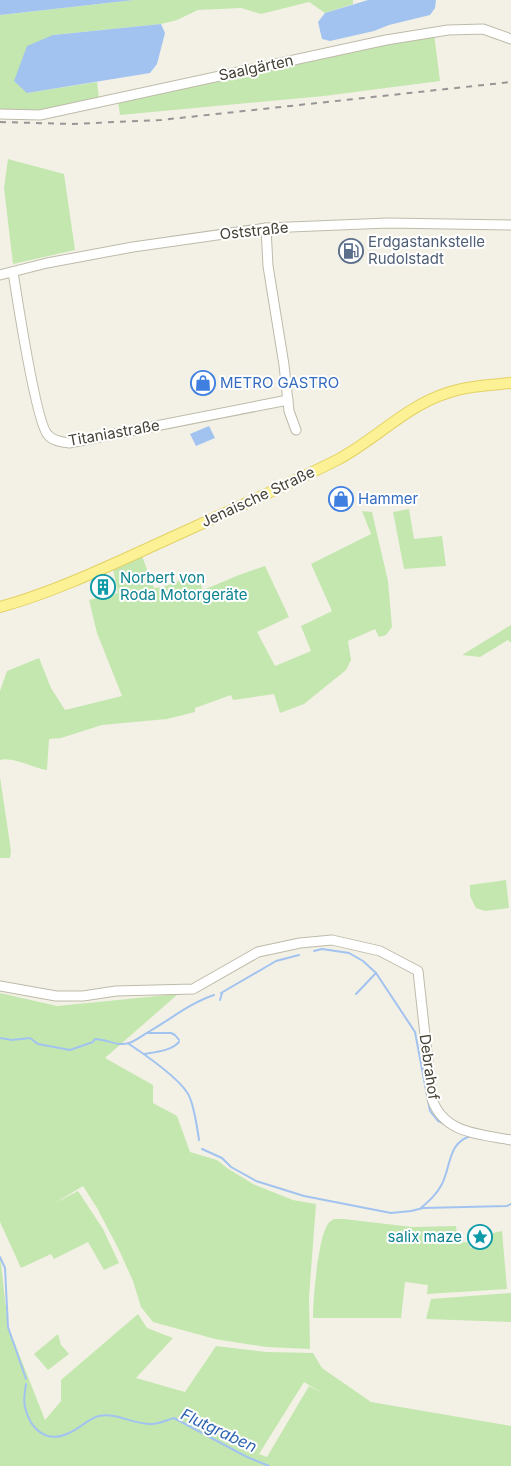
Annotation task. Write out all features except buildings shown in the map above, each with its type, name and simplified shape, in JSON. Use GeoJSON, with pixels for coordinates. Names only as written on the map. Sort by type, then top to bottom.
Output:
{"type":"FeatureCollection","features":[{"type":"Feature","properties":{"kind":"main road","name":"Jenaische Straße"},"geometry":{"type":"LineString","coordinates":[[0,607],[49,592],[260,498],[353,452],[412,410],[448,392],[467,388],[511,384]]}},
{"type":"Feature","properties":{"kind":"street","name":"Saalgärten"},"geometry":{"type":"LineString","coordinates":[[0,114],[40,115],[386,40],[438,32],[483,29],[511,39]]}},
{"type":"Feature","properties":{"kind":"street","name":"Oststraße"},"geometry":{"type":"LineString","coordinates":[[0,276],[47,263],[133,247],[266,228],[388,223],[511,225]]}},
{"type":"Feature","properties":{"kind":"street"},"geometry":{"type":"LineString","coordinates":[[266,228],[268,266],[278,321],[289,411],[296,430]]}},
{"type":"Feature","properties":{"kind":"street","name":"Titaniastraße"},"geometry":{"type":"LineString","coordinates":[[13,272],[32,383],[43,427],[47,435],[54,440],[69,443],[288,400]]}},
{"type":"Feature","properties":{"kind":"street","name":"Debrahof"},"geometry":{"type":"LineString","coordinates":[[0,986],[56,996],[83,996],[116,991],[193,988],[258,952],[332,940],[380,951],[418,971],[432,1099],[440,1116],[449,1124],[464,1130],[511,1140]]}},
{"type":"Feature","properties":{"kind":"green space"},"geometry":{"type":"Polygon","coordinates":[[[134,0],[353,0],[353,4],[325,13],[309,2],[261,14],[241,8],[198,10],[177,20],[161,24],[53,35],[27,93],[97,82],[99,98],[23,113],[0,111],[0,15],[134,0]]]}},
{"type":"Feature","properties":{"kind":"green space"},"geometry":{"type":"Polygon","coordinates":[[[434,34],[440,81],[324,96],[120,115],[118,101],[434,34]]]}},
{"type":"Feature","properties":{"kind":"green space"},"geometry":{"type":"Polygon","coordinates":[[[8,159],[64,174],[75,250],[13,264],[4,188],[8,159]]]}},
{"type":"Feature","properties":{"kind":"green space"},"geometry":{"type":"Polygon","coordinates":[[[409,509],[414,539],[442,536],[446,566],[404,569],[393,512],[409,509]]]}},
{"type":"Feature","properties":{"kind":"green space"},"geometry":{"type":"Polygon","coordinates":[[[362,511],[372,512],[388,581],[392,627],[386,635],[379,637],[375,629],[348,641],[351,660],[346,670],[304,704],[280,713],[274,694],[233,700],[231,695],[195,708],[195,712],[167,719],[102,725],[61,738],[49,739],[47,770],[16,761],[0,760],[0,691],[7,671],[39,658],[51,688],[65,710],[122,696],[97,633],[89,600],[118,593],[113,569],[142,556],[154,588],[163,587],[197,574],[203,590],[265,566],[289,617],[257,632],[275,666],[311,651],[301,626],[332,611],[311,564],[371,534],[362,511]]]}},
{"type":"Feature","properties":{"kind":"green space"},"geometry":{"type":"Polygon","coordinates":[[[511,625],[511,643],[508,640],[480,657],[462,655],[511,625]]]}},
{"type":"Feature","properties":{"kind":"green space"},"geometry":{"type":"Polygon","coordinates":[[[0,777],[11,851],[10,858],[0,858],[0,777]]]}},
{"type":"Feature","properties":{"kind":"green space"},"geometry":{"type":"Polygon","coordinates":[[[506,880],[509,908],[485,911],[476,908],[470,896],[470,885],[506,880]]]}},
{"type":"Feature","properties":{"kind":"green space"},"geometry":{"type":"Polygon","coordinates":[[[0,993],[57,1006],[178,994],[105,1058],[153,1085],[153,1103],[177,1116],[190,1152],[217,1160],[253,1184],[293,1200],[316,1204],[309,1297],[310,1349],[266,1347],[215,1339],[153,1322],[141,1307],[133,1281],[119,1250],[83,1186],[55,1203],[78,1191],[103,1229],[119,1263],[104,1270],[88,1242],[54,1259],[51,1254],[21,1268],[0,1222],[0,993]]]}},
{"type":"Feature","properties":{"kind":"green space"},"geometry":{"type":"Polygon","coordinates":[[[334,1219],[412,1227],[456,1226],[458,1243],[467,1242],[471,1248],[489,1242],[489,1234],[502,1231],[507,1289],[427,1294],[428,1285],[405,1282],[401,1318],[313,1318],[315,1284],[321,1242],[324,1231],[334,1219]]]}},
{"type":"Feature","properties":{"kind":"green space"},"geometry":{"type":"Polygon","coordinates":[[[0,1255],[8,1326],[45,1420],[61,1401],[61,1380],[138,1314],[147,1328],[173,1338],[136,1378],[185,1392],[216,1346],[266,1352],[313,1353],[322,1368],[371,1402],[511,1426],[511,1466],[0,1466],[0,1255]],[[304,1382],[259,1454],[267,1457],[309,1386],[322,1393],[304,1382]]]}},
{"type":"Feature","properties":{"kind":"green space"},"geometry":{"type":"Polygon","coordinates":[[[511,1293],[511,1322],[426,1319],[431,1299],[511,1293]]]}},
{"type":"Feature","properties":{"kind":"green space"},"geometry":{"type":"Polygon","coordinates":[[[58,1334],[61,1345],[69,1354],[48,1370],[34,1354],[58,1334]]]}},
{"type":"Feature","properties":{"kind":"water"},"geometry":{"type":"Polygon","coordinates":[[[0,0],[134,0],[0,15],[0,0]]]}},
{"type":"Feature","properties":{"kind":"water"},"geometry":{"type":"Polygon","coordinates":[[[368,0],[436,0],[435,8],[430,15],[330,41],[322,39],[318,22],[325,13],[368,0]]]}},
{"type":"Feature","properties":{"kind":"water"},"geometry":{"type":"Polygon","coordinates":[[[161,24],[165,33],[157,64],[150,73],[27,93],[14,81],[27,46],[53,35],[161,24]]]}},
{"type":"Feature","properties":{"kind":"water"},"geometry":{"type":"Polygon","coordinates":[[[209,426],[215,438],[196,446],[190,434],[209,426]]]}},
{"type":"Feature","properties":{"kind":"waterway"},"geometry":{"type":"LineString","coordinates":[[314,951],[322,949],[349,953],[363,961],[376,973],[415,1032],[430,1111],[438,1121],[445,1124]]}},
{"type":"Feature","properties":{"kind":"waterway"},"geometry":{"type":"LineString","coordinates":[[221,993],[276,961],[299,955]]}},
{"type":"Feature","properties":{"kind":"waterway"},"geometry":{"type":"LineString","coordinates":[[356,994],[376,973]]}},
{"type":"Feature","properties":{"kind":"waterway"},"geometry":{"type":"LineString","coordinates":[[220,1000],[222,993]]}},
{"type":"Feature","properties":{"kind":"waterway"},"geometry":{"type":"LineString","coordinates":[[0,1038],[12,1040],[30,1038],[38,1044],[70,1050],[93,1042],[95,1039],[125,1044],[134,1041],[189,1007],[214,995]]}},
{"type":"Feature","properties":{"kind":"waterway"},"geometry":{"type":"LineString","coordinates":[[147,1033],[171,1033],[179,1040]]}},
{"type":"Feature","properties":{"kind":"waterway"},"geometry":{"type":"LineString","coordinates":[[144,1054],[168,1049],[179,1042]]}},
{"type":"Feature","properties":{"kind":"waterway"},"geometry":{"type":"LineString","coordinates":[[129,1044],[163,1068],[186,1091],[196,1119],[199,1140]]}},
{"type":"Feature","properties":{"kind":"waterway"},"geometry":{"type":"LineString","coordinates":[[421,1208],[440,1188],[454,1149],[464,1139],[471,1136]]}},
{"type":"Feature","properties":{"kind":"waterway"},"geometry":{"type":"LineString","coordinates":[[202,1149],[222,1158],[231,1167],[256,1181],[304,1196],[391,1213],[423,1208],[507,1206],[511,1204]]}},
{"type":"Feature","properties":{"kind":"waterway","name":"Flutgraben"},"geometry":{"type":"LineString","coordinates":[[0,1257],[5,1268],[8,1327],[26,1379]]}},
{"type":"Feature","properties":{"kind":"waterway","name":"Flutgraben"},"geometry":{"type":"LineString","coordinates":[[26,1384],[24,1401],[27,1415],[35,1428],[46,1435],[53,1437],[61,1436],[92,1419],[106,1415],[145,1424],[160,1423],[174,1418],[247,1457],[269,1466]]}},
{"type":"Feature","properties":{"kind":"railway"},"geometry":{"type":"LineString","coordinates":[[0,122],[71,124],[161,120],[511,82]]}},
{"type":"Feature","properties":{"kind":"place","name":"Erdgastankstelle Rudolstadt"},"geometry":{"type":"Point","coordinates":[351,251]}},
{"type":"Feature","properties":{"kind":"place","name":"METRO GASTRO"},"geometry":{"type":"Point","coordinates":[203,383]}},
{"type":"Feature","properties":{"kind":"place","name":"Hammer"},"geometry":{"type":"Point","coordinates":[341,499]}},
{"type":"Feature","properties":{"kind":"place","name":"Norbert von Roda Motorgeräte"},"geometry":{"type":"Point","coordinates":[103,587]}},
{"type":"Feature","properties":{"kind":"place","name":"salix maze"},"geometry":{"type":"Point","coordinates":[480,1237]}}]}
